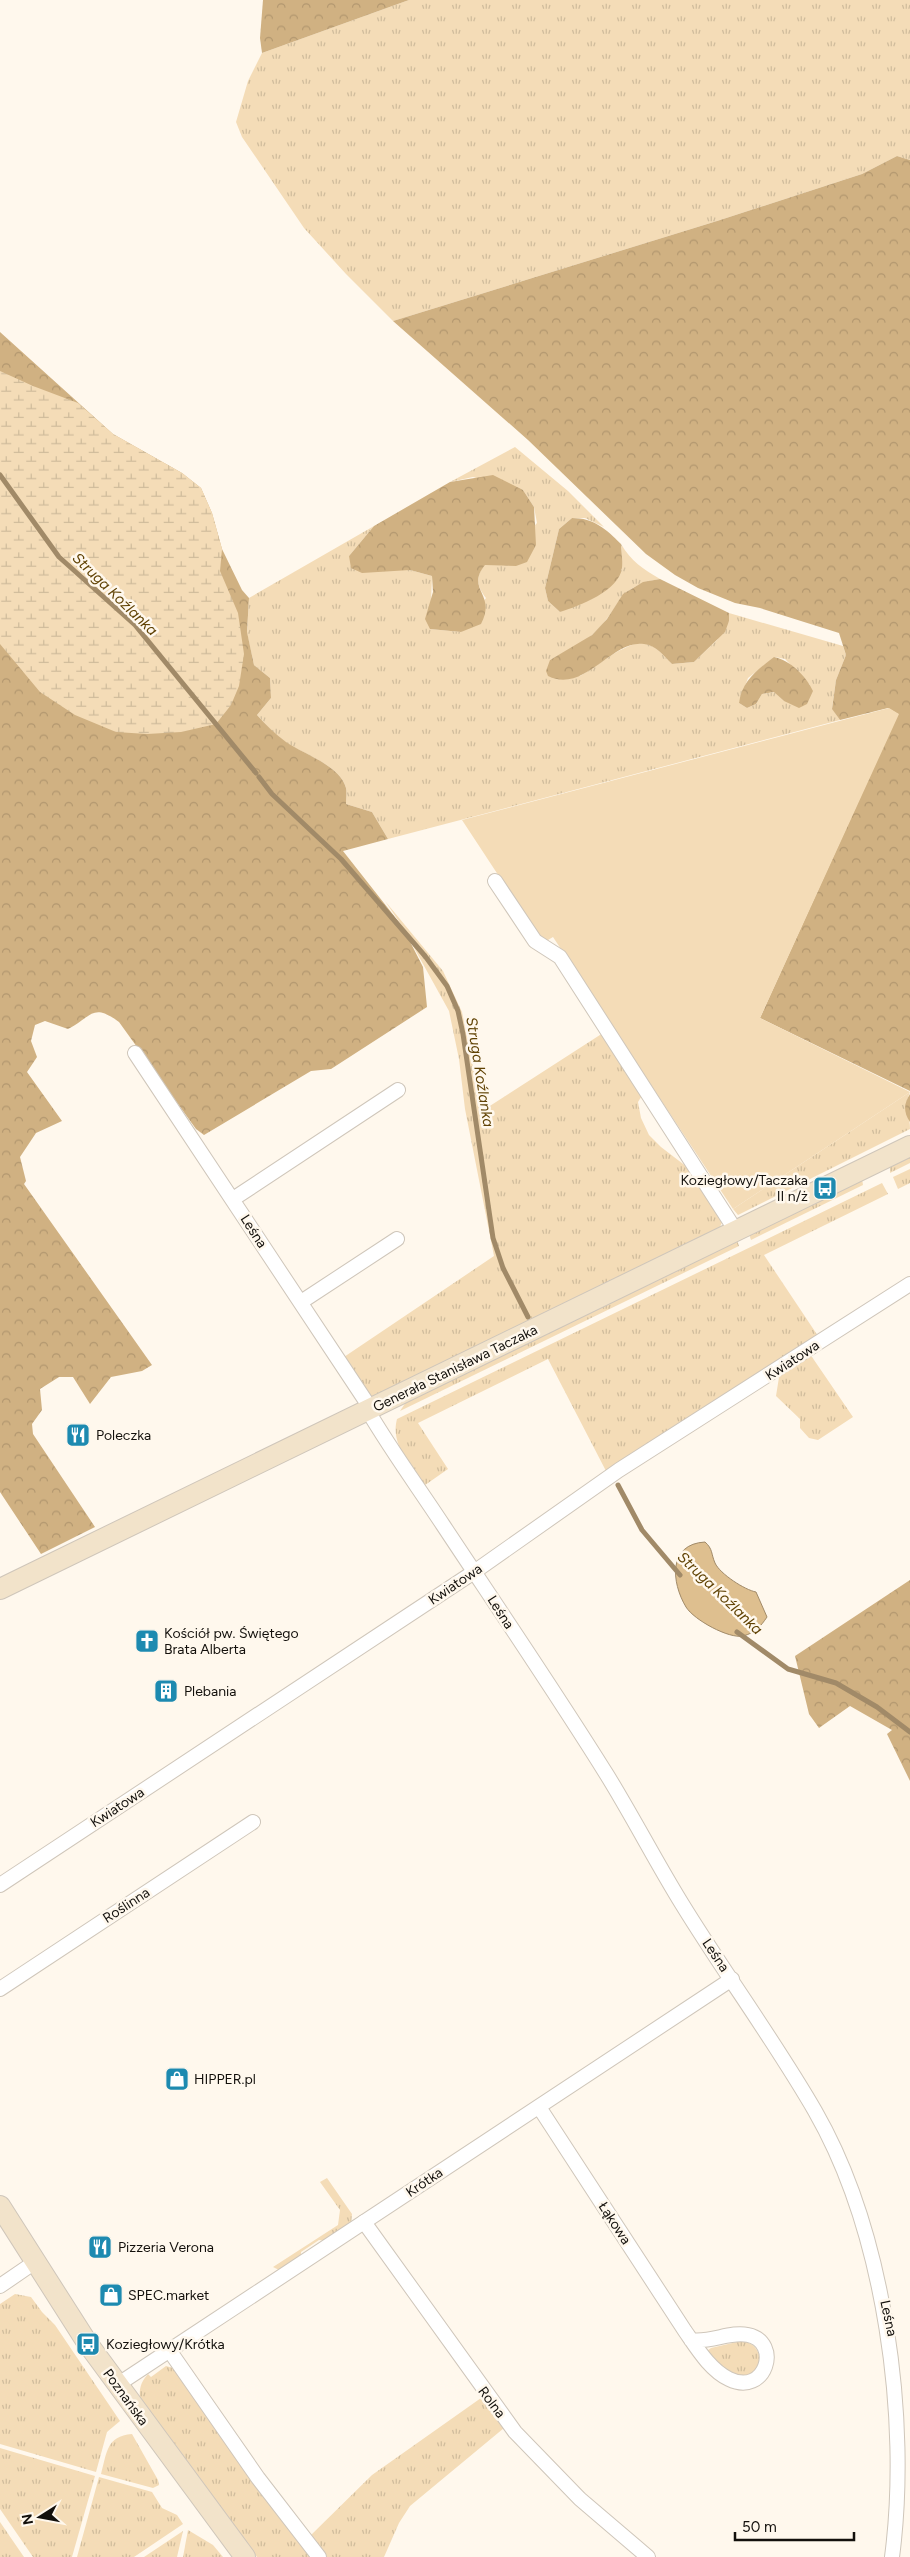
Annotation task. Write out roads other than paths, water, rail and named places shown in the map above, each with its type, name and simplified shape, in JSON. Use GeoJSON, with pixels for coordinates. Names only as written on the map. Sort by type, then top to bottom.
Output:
{"type":"FeatureCollection","features":[{"type":"Feature","properties":{"kind":"street"},"geometry":{"type":"LineString","coordinates":[[495,881],[535,941],[560,956],[736,1231]]}},
{"type":"Feature","properties":{"kind":"street","name":"Leśna"},"geometry":{"type":"LineString","coordinates":[[135,1053],[301,1302],[607,1775],[683,1905],[811,2104],[834,2148],[856,2202],[885,2299],[897,2358],[903,2456],[901,2507],[892,2557]]}},
{"type":"Feature","properties":{"kind":"street"},"geometry":{"type":"LineString","coordinates":[[233,1199],[398,1090]]}},
{"type":"Feature","properties":{"kind":"street","name":"Generała Stanisława Taczaka"},"geometry":{"type":"LineString","coordinates":[[0,1590],[910,1146]]}},
{"type":"Feature","properties":{"kind":"street"},"geometry":{"type":"LineString","coordinates":[[301,1302],[397,1239]]}},
{"type":"Feature","properties":{"kind":"street","name":"Kwiatowa"},"geometry":{"type":"LineString","coordinates":[[0,1885],[474,1572],[619,1470],[910,1284]]}},
{"type":"Feature","properties":{"kind":"street","name":"Roślinna"},"geometry":{"type":"LineString","coordinates":[[0,1989],[253,1822]]}},
{"type":"Feature","properties":{"kind":"street","name":"Krótka"},"geometry":{"type":"LineString","coordinates":[[117,2385],[732,1979]]}},
{"type":"Feature","properties":{"kind":"street","name":"Łąkowa"},"geometry":{"type":"LineString","coordinates":[[539,2106],[691,2340],[709,2363],[728,2379],[749,2382],[758,2377],[765,2369],[768,2359],[764,2347],[757,2338],[749,2335],[738,2335],[708,2341],[691,2340]]}},
{"type":"Feature","properties":{"kind":"street","name":"Poznańska"},"geometry":{"type":"LineString","coordinates":[[0,2206],[117,2385],[245,2557]]}},
{"type":"Feature","properties":{"kind":"street","name":"Rolna"},"geometry":{"type":"LineString","coordinates":[[364,2222],[515,2432],[580,2498],[648,2557]]}},
{"type":"Feature","properties":{"kind":"street"},"geometry":{"type":"LineString","coordinates":[[0,2286],[35,2262]]}},
{"type":"Feature","properties":{"kind":"street"},"geometry":{"type":"LineString","coordinates":[[169,2350],[258,2478],[318,2557]]}},
{"type":"Feature","properties":{"kind":"water"},"geometry":{"type":"Polygon","coordinates":[[[705,1542],[711,1549],[715,1563],[722,1572],[740,1585],[756,1592],[767,1617],[751,1633],[737,1636],[721,1632],[704,1623],[686,1607],[677,1587],[676,1566],[684,1549],[693,1544],[705,1542]]]}},
{"type":"Feature","properties":{"kind":"waterway","name":"Struga Koźlanka"},"geometry":{"type":"LineString","coordinates":[[0,475],[59,557],[135,625],[256,773]]}},
{"type":"Feature","properties":{"kind":"waterway","name":"Struga Koźlanka"},"geometry":{"type":"LineString","coordinates":[[259,777],[272,794],[341,859],[425,956],[447,986],[458,1011],[463,1034],[493,1238],[503,1268],[528,1317]]}},
{"type":"Feature","properties":{"kind":"waterway","name":"Struga Koźlanka"},"geometry":{"type":"LineString","coordinates":[[618,1485],[642,1530],[680,1575]]}},
{"type":"Feature","properties":{"kind":"waterway","name":"Struga Koźlanka"},"geometry":{"type":"LineString","coordinates":[[737,1632],[788,1669],[836,1683],[877,1707],[910,1732]]}},
{"type":"Feature","properties":{"kind":"place","name":"Koziegłowy/Taczaka II n/ż"},"geometry":{"type":"Point","coordinates":[825,1188]}},
{"type":"Feature","properties":{"kind":"place","name":"Poleczka"},"geometry":{"type":"Point","coordinates":[78,1435]}},
{"type":"Feature","properties":{"kind":"place","name":"Kościół pw. Świętego Brata Alberta"},"geometry":{"type":"Point","coordinates":[147,1641]}},
{"type":"Feature","properties":{"kind":"place","name":"Plebania"},"geometry":{"type":"Point","coordinates":[166,1691]}},
{"type":"Feature","properties":{"kind":"place","name":"HIPPER.pl"},"geometry":{"type":"Point","coordinates":[177,2079]}},
{"type":"Feature","properties":{"kind":"place","name":"Pizzeria Verona"},"geometry":{"type":"Point","coordinates":[100,2247]}},
{"type":"Feature","properties":{"kind":"place","name":"SPEC.market"},"geometry":{"type":"Point","coordinates":[111,2295]}},
{"type":"Feature","properties":{"kind":"place","name":"Koziegłowy/Krótka"},"geometry":{"type":"Point","coordinates":[88,2344]}}]}
